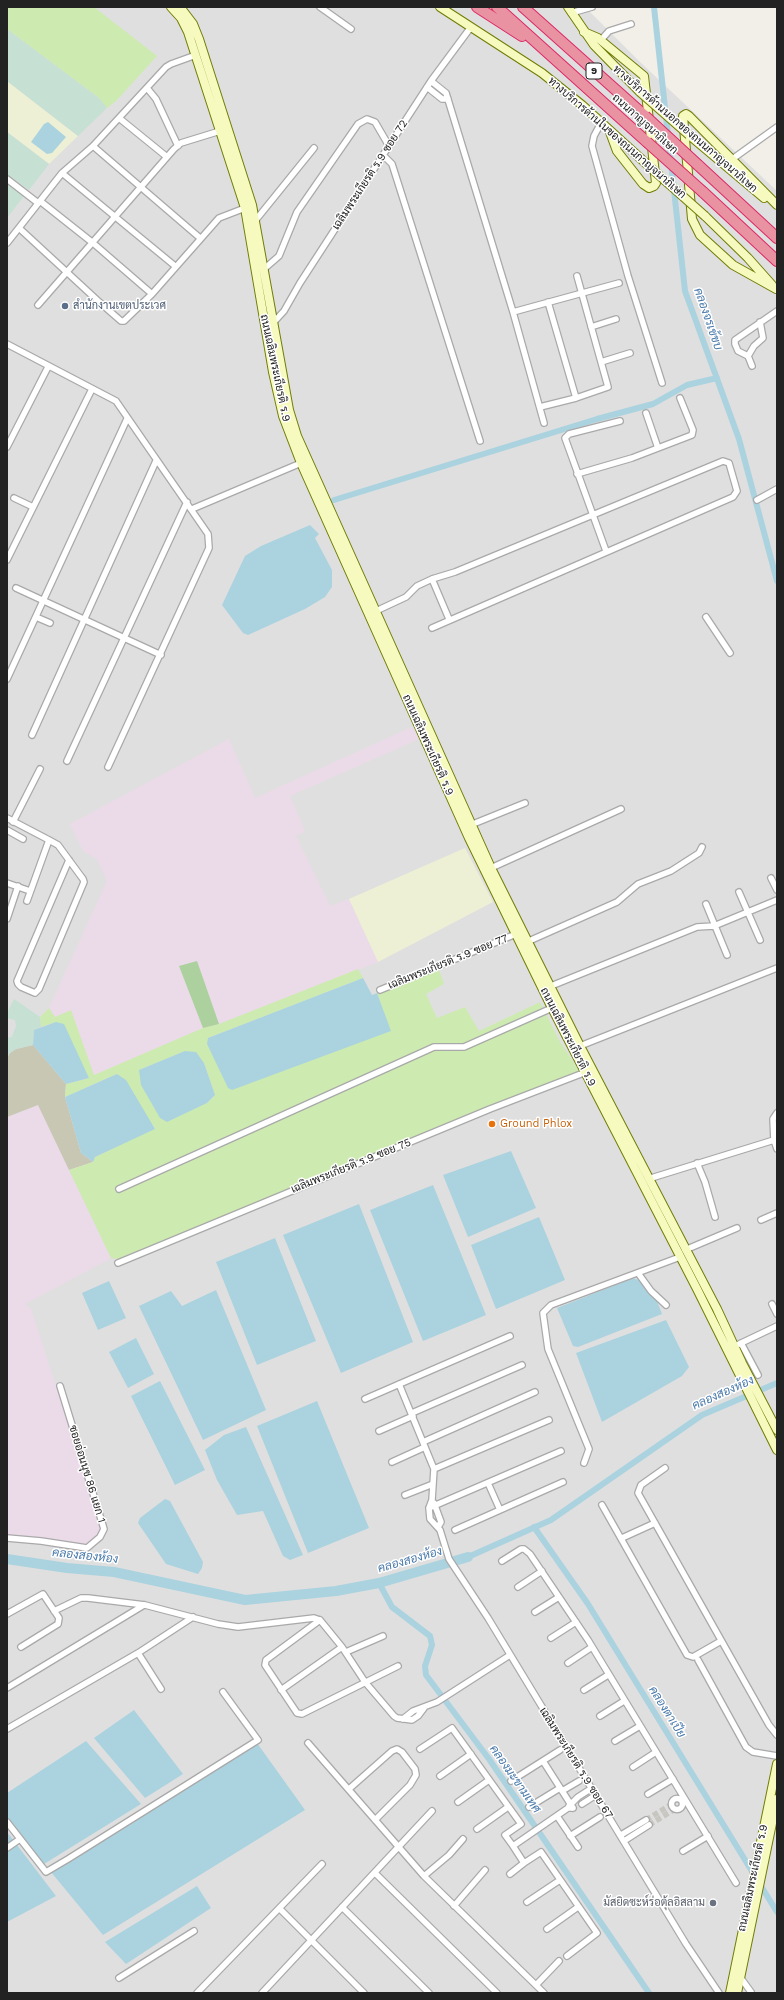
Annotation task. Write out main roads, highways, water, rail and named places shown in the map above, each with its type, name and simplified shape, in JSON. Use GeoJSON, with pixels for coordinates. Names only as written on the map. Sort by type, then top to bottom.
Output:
{"type":"FeatureCollection","features":[{"type":"Feature","properties":{"kind":"highway","name":"ถนนกาญจนาภิเษก"},"geometry":{"type":"LineString","coordinates":[[496,7],[703,192],[777,261]]}},
{"type":"Feature","properties":{"kind":"highway","name":"ถนนกาญจนาภิเษก"},"geometry":{"type":"LineString","coordinates":[[523,7],[698,164],[777,238]]}},
{"type":"Feature","properties":{"kind":"highway"},"geometry":{"type":"LineString","coordinates":[[530,7],[544,26]]}},
{"type":"Feature","properties":{"kind":"highway"},"geometry":{"type":"LineString","coordinates":[[478,8],[549,53]]}},
{"type":"Feature","properties":{"kind":"main road","name":"ถนนเฉลิมพระเกียรติ ร.9"},"geometry":{"type":"LineString","coordinates":[[171,7],[185,25],[245,208],[273,372],[283,416],[301,463],[469,838],[552,1008],[683,1253],[738,1345],[739,1365]]}},
{"type":"Feature","properties":{"kind":"main road","name":"ถนนเฉลิมพระเกียรติ ร.9"},"geometry":{"type":"LineString","coordinates":[[180,7],[193,24],[199,39],[215,94],[245,182],[255,221],[272,324],[289,410],[297,436],[491,868],[648,1179],[739,1365],[772,1427],[777,1450]]}},
{"type":"Feature","properties":{"kind":"main road","name":"ทางบริการด้านในของถนนกาญจนาภิเษก"},"geometry":{"type":"LineString","coordinates":[[440,7],[542,73],[601,123],[705,216],[748,258],[776,290]]}},
{"type":"Feature","properties":{"kind":"main road","name":"ทางบริการด้านนอกของถนนกาญจนาภิเษก"},"geometry":{"type":"LineString","coordinates":[[569,10],[584,32],[615,68],[689,135],[777,210]]}},
{"type":"Feature","properties":{"kind":"main road"},"geometry":{"type":"LineString","coordinates":[[584,32],[601,40],[644,76],[656,183],[654,186],[649,188],[643,184],[617,151],[610,132]]}},
{"type":"Feature","properties":{"kind":"main road"},"geometry":{"type":"LineString","coordinates":[[776,290],[733,265],[700,235],[692,219],[683,116],[686,114],[689,116],[777,205]]}},
{"type":"Feature","properties":{"kind":"main road","name":"ถนนเฉลิมพระเกียรติ ร.9"},"geometry":{"type":"LineString","coordinates":[[737,1993],[777,1764]]}},
{"type":"Feature","properties":{"kind":"main road","name":"ถนนเฉลิมพระเกียรติ ร.9"},"geometry":{"type":"LineString","coordinates":[[763,1849],[773,1818],[777,1799]]}},
{"type":"Feature","properties":{"kind":"main road","name":"ถนนเฉลิมพระเกียรติ ร.9"},"geometry":{"type":"LineString","coordinates":[[730,1993],[752,1905]]}},
{"type":"Feature","properties":{"kind":"water"},"geometry":{"type":"Polygon","coordinates":[[[48,122],[66,137],[52,153],[47,154],[31,142],[44,124],[48,122]]]}},
{"type":"Feature","properties":{"kind":"water"},"geometry":{"type":"Polygon","coordinates":[[[310,525],[319,534],[315,538],[332,570],[332,587],[325,597],[305,609],[248,635],[243,633],[222,605],[245,556],[261,546],[310,525]]]}},
{"type":"Feature","properties":{"kind":"water"},"geometry":{"type":"Polygon","coordinates":[[[363,978],[372,995],[377,993],[391,1031],[232,1090],[228,1088],[207,1044],[208,1038],[363,978]]]}},
{"type":"Feature","properties":{"kind":"water"},"geometry":{"type":"Polygon","coordinates":[[[56,1022],[64,1024],[89,1078],[66,1084],[33,1045],[34,1030],[56,1022]]]}},
{"type":"Feature","properties":{"kind":"water"},"geometry":{"type":"Polygon","coordinates":[[[185,1051],[196,1052],[204,1063],[215,1095],[207,1103],[167,1122],[160,1118],[141,1085],[139,1070],[185,1051]]]}},
{"type":"Feature","properties":{"kind":"water"},"geometry":{"type":"Polygon","coordinates":[[[117,1074],[126,1080],[155,1129],[95,1157],[93,1162],[81,1153],[65,1097],[117,1074]]]}},
{"type":"Feature","properties":{"kind":"water"},"geometry":{"type":"Polygon","coordinates":[[[511,1151],[536,1208],[468,1237],[443,1175],[511,1151]]]}},
{"type":"Feature","properties":{"kind":"water"},"geometry":{"type":"Polygon","coordinates":[[[433,1185],[486,1315],[423,1341],[370,1210],[433,1185]]]}},
{"type":"Feature","properties":{"kind":"water"},"geometry":{"type":"Polygon","coordinates":[[[359,1204],[413,1342],[341,1373],[283,1235],[359,1204]]]}},
{"type":"Feature","properties":{"kind":"water"},"geometry":{"type":"Polygon","coordinates":[[[539,1217],[565,1280],[496,1309],[471,1245],[539,1217]]]}},
{"type":"Feature","properties":{"kind":"water"},"geometry":{"type":"Polygon","coordinates":[[[275,1238],[316,1341],[257,1365],[216,1262],[275,1238]]]}},
{"type":"Feature","properties":{"kind":"water"},"geometry":{"type":"Polygon","coordinates":[[[633,1278],[639,1280],[657,1301],[662,1314],[578,1347],[573,1346],[557,1308],[633,1278]]]}},
{"type":"Feature","properties":{"kind":"water"},"geometry":{"type":"Polygon","coordinates":[[[109,1281],[126,1318],[98,1330],[82,1293],[109,1281]]]}},
{"type":"Feature","properties":{"kind":"water"},"geometry":{"type":"Polygon","coordinates":[[[216,1290],[266,1410],[203,1440],[139,1306],[171,1291],[182,1306],[216,1290]]]}},
{"type":"Feature","properties":{"kind":"water"},"geometry":{"type":"Polygon","coordinates":[[[666,1320],[689,1367],[682,1376],[602,1422],[576,1353],[666,1320]]]}},
{"type":"Feature","properties":{"kind":"water"},"geometry":{"type":"Polygon","coordinates":[[[136,1338],[154,1374],[128,1388],[109,1352],[136,1338]]]}},
{"type":"Feature","properties":{"kind":"water"},"geometry":{"type":"Polygon","coordinates":[[[160,1381],[205,1470],[175,1485],[131,1396],[160,1381]]]}},
{"type":"Feature","properties":{"kind":"water"},"geometry":{"type":"Polygon","coordinates":[[[317,1401],[369,1528],[308,1553],[257,1426],[317,1401]]]}},
{"type":"Feature","properties":{"kind":"water"},"geometry":{"type":"Polygon","coordinates":[[[246,1427],[303,1555],[290,1560],[283,1556],[263,1511],[237,1515],[217,1480],[205,1450],[224,1435],[246,1427]]]}},
{"type":"Feature","properties":{"kind":"water"},"geometry":{"type":"Polygon","coordinates":[[[165,1499],[170,1501],[203,1562],[202,1568],[198,1574],[166,1564],[138,1523],[140,1518],[165,1499]]]}},
{"type":"Feature","properties":{"kind":"water"},"geometry":{"type":"Polygon","coordinates":[[[134,1710],[183,1774],[145,1798],[94,1738],[134,1710]]]}},
{"type":"Feature","properties":{"kind":"water"},"geometry":{"type":"Polygon","coordinates":[[[86,1741],[141,1804],[44,1864],[7,1817],[7,1793],[86,1741]]]}},
{"type":"Feature","properties":{"kind":"water"},"geometry":{"type":"Polygon","coordinates":[[[257,1743],[305,1810],[103,1935],[51,1872],[257,1743]]]}},
{"type":"Feature","properties":{"kind":"water"},"geometry":{"type":"Polygon","coordinates":[[[7,1832],[56,1896],[7,1922],[7,1832]]]}},
{"type":"Feature","properties":{"kind":"water"},"geometry":{"type":"Polygon","coordinates":[[[197,1886],[211,1908],[126,1964],[105,1942],[197,1886]]]}},
{"type":"Feature","properties":{"kind":"waterway","name":"คลองจรเข้ขบ"},"geometry":{"type":"LineString","coordinates":[[654,7],[685,291],[739,439],[777,581]]}},
{"type":"Feature","properties":{"kind":"waterway"},"geometry":{"type":"LineString","coordinates":[[334,500],[597,419],[653,404],[687,385],[717,378]]}},
{"type":"Feature","properties":{"kind":"waterway","name":"คลองสองห้อง"},"geometry":{"type":"LineString","coordinates":[[468,1557],[551,1520],[702,1415],[777,1383]]}},
{"type":"Feature","properties":{"kind":"waterway","name":"คลองตาเปีย"},"geometry":{"type":"LineString","coordinates":[[534,1527],[588,1604],[777,1912]]}},
{"type":"Feature","properties":{"kind":"waterway","name":"คลองสองห้อง"},"geometry":{"type":"LineString","coordinates":[[7,1559],[67,1568],[114,1572],[245,1600],[336,1591],[379,1583],[468,1557]]}},
{"type":"Feature","properties":{"kind":"waterway","name":"คลองมะขามเทศ"},"geometry":{"type":"LineString","coordinates":[[379,1583],[392,1607],[430,1636],[432,1645],[425,1666],[426,1675],[489,1759],[649,1993]]}},
{"type":"Feature","properties":{"kind":"tunnel"},"geometry":{"type":"LineString","coordinates":[[646,1820],[672,1804]]}},
{"type":"Feature","properties":{"kind":"tunnel"},"geometry":{"type":"LineString","coordinates":[[649,1825],[675,1809]]}},
{"type":"Feature","properties":{"kind":"place","name":"สำนักงานเขตประเวศ"},"geometry":{"type":"Point","coordinates":[65,306]}},
{"type":"Feature","properties":{"kind":"place","name":"Ground Phlox"},"geometry":{"type":"Point","coordinates":[492,1124]}},
{"type":"Feature","properties":{"kind":"place","name":"มัสยิดซะห์ร่อตุ้ลอิสลาม"},"geometry":{"type":"Point","coordinates":[713,1903]}}]}
